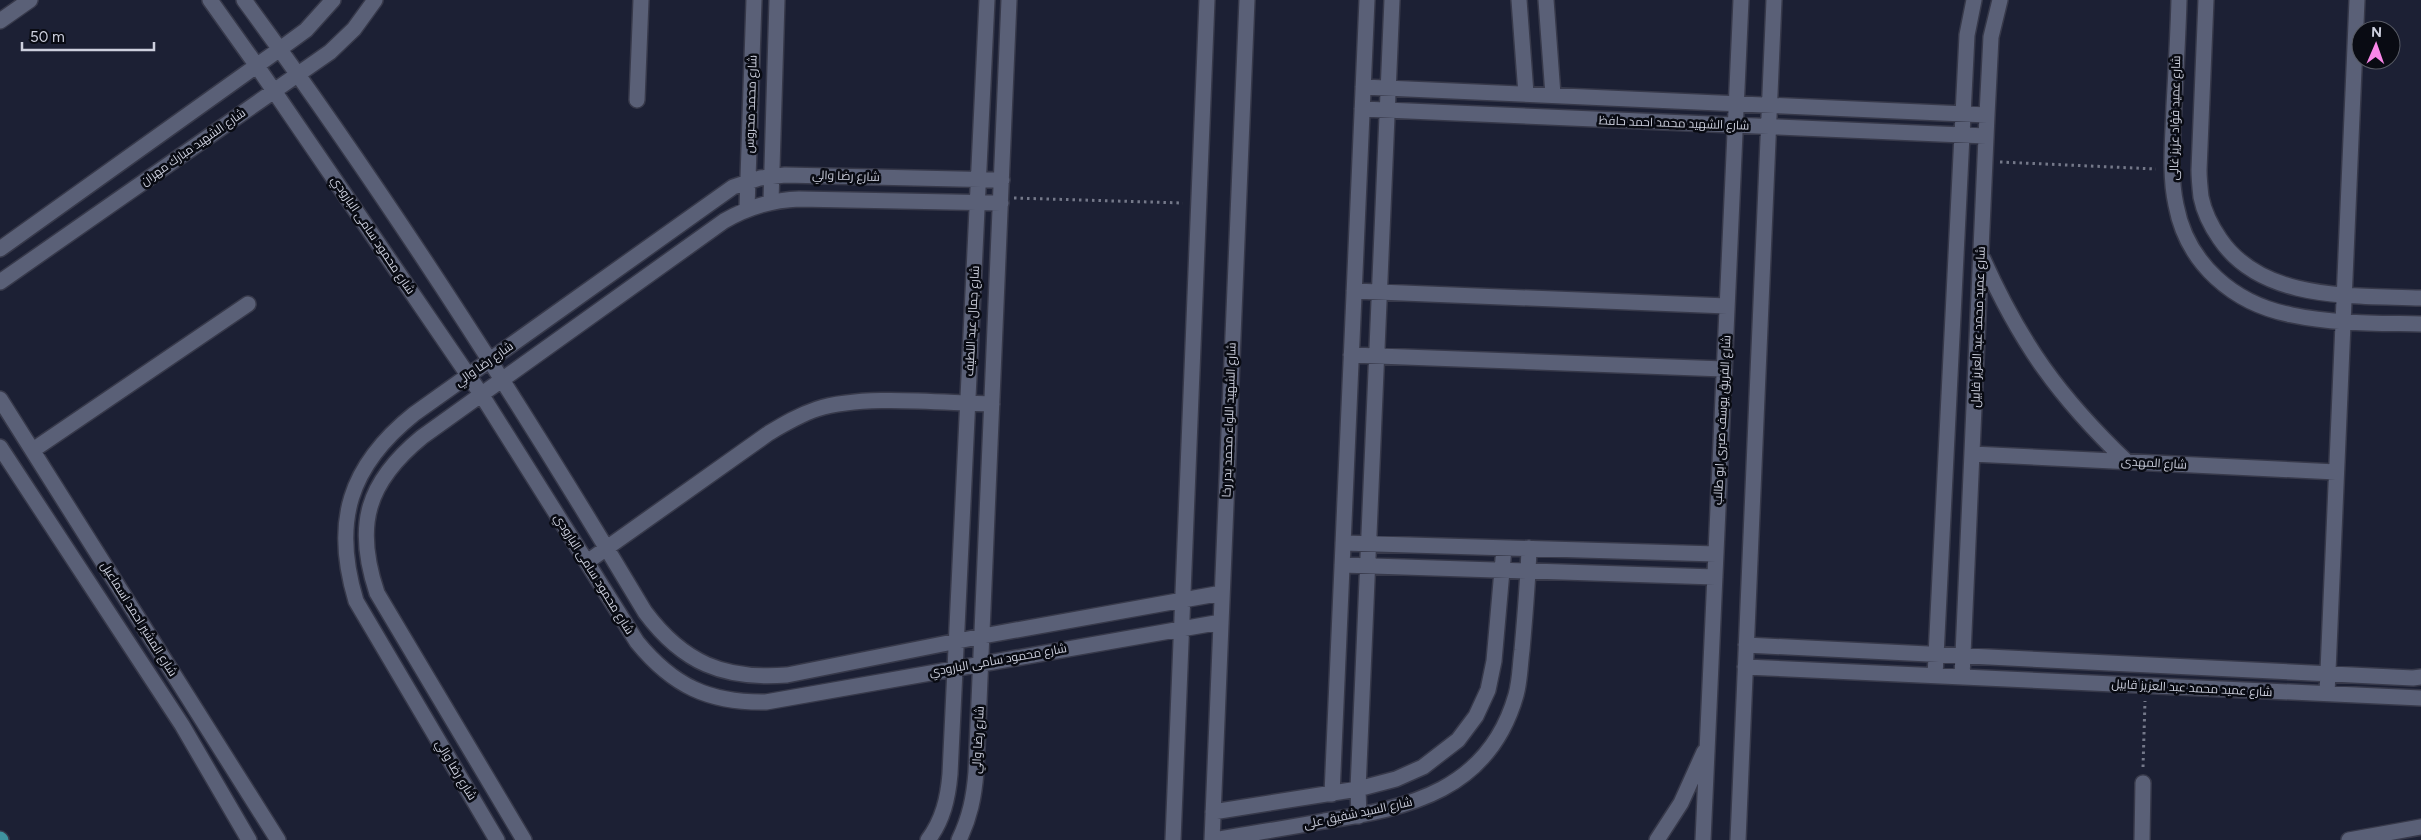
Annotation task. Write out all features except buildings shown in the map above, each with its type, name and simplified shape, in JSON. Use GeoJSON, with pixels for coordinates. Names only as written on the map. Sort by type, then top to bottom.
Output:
{"type":"FeatureCollection","features":[{"type":"Feature","properties":{"kind":"street"},"geometry":{"type":"LineString","coordinates":[[0,21],[30,0]]}},
{"type":"Feature","properties":{"kind":"street","name":"شارع محمود سامى البارودي"},"geometry":{"type":"LineString","coordinates":[[210,0],[481,394],[637,642],[652,661],[671,677],[693,690],[716,698],[741,702],[766,702],[956,667],[1221,622]]}},
{"type":"Feature","properties":{"kind":"street","name":"شارع محمود سامى البارودي"},"geometry":{"type":"LineString","coordinates":[[244,0],[298,74],[489,360],[645,612],[662,634],[682,652],[706,665],[732,674],[760,677],[787,674],[982,636],[1222,593]]}},
{"type":"Feature","properties":{"kind":"street"},"geometry":{"type":"LineString","coordinates":[[0,249],[306,30],[333,0]]}},
{"type":"Feature","properties":{"kind":"street","name":"شارع الشهيد مبارك مهران"},"geometry":{"type":"LineString","coordinates":[[0,282],[336,46],[354,29],[375,0]]}},
{"type":"Feature","properties":{"kind":"street"},"geometry":{"type":"LineString","coordinates":[[637,100],[641,0]]}},
{"type":"Feature","properties":{"kind":"street","name":"شارع محمد محروس"},"geometry":{"type":"LineString","coordinates":[[748,208],[754,0]]}},
{"type":"Feature","properties":{"kind":"street","name":"شارع محمد محروس"},"geometry":{"type":"LineString","coordinates":[[771,201],[777,0]]}},
{"type":"Feature","properties":{"kind":"street","name":"شارع جمال عبد اللطيف"},"geometry":{"type":"LineString","coordinates":[[957,641],[987,0]]}},
{"type":"Feature","properties":{"kind":"street","name":"شارع جمال عبد اللطيف"},"geometry":{"type":"LineString","coordinates":[[982,636],[1009,0]]}},
{"type":"Feature","properties":{"kind":"street"},"geometry":{"type":"LineString","coordinates":[[1173,840],[1207,0]]}},
{"type":"Feature","properties":{"kind":"street","name":"شارع الشهيد اللواء محمد بدر رخا"},"geometry":{"type":"LineString","coordinates":[[1212,840],[1247,0]]}},
{"type":"Feature","properties":{"kind":"street"},"geometry":{"type":"LineString","coordinates":[[1332,794],[1367,0]]}},
{"type":"Feature","properties":{"kind":"street"},"geometry":{"type":"LineString","coordinates":[[1359,816],[1358,789],[1392,0]]}},
{"type":"Feature","properties":{"kind":"street"},"geometry":{"type":"LineString","coordinates":[[1519,0],[1526,94]]}},
{"type":"Feature","properties":{"kind":"street"},"geometry":{"type":"LineString","coordinates":[[1546,0],[1553,95]]}},
{"type":"Feature","properties":{"kind":"street","name":"شارع الفريق يوسف صبرى ابو طالب"},"geometry":{"type":"LineString","coordinates":[[1703,840],[1741,0]]}},
{"type":"Feature","properties":{"kind":"street"},"geometry":{"type":"LineString","coordinates":[[1738,840],[1774,0]]}},
{"type":"Feature","properties":{"kind":"street","name":"شارع عميد محمد عبد العزيز قابيل"},"geometry":{"type":"LineString","coordinates":[[1936,676],[1967,35],[1974,0]]}},
{"type":"Feature","properties":{"kind":"street","name":"شارع عميد محمد عبد العزيز قابيل"},"geometry":{"type":"LineString","coordinates":[[1962,677],[1991,37],[2000,0]]}},
{"type":"Feature","properties":{"kind":"street","name":"شارع عميد فؤاد عزيز غالى"},"geometry":{"type":"LineString","coordinates":[[2180,0],[2172,169],[2176,206],[2186,237],[2203,265],[2227,289],[2260,306],[2292,315],[2343,321],[2421,324]]}},
{"type":"Feature","properties":{"kind":"street","name":"شارع عميد فؤاد عزيز غالى"},"geometry":{"type":"LineString","coordinates":[[2206,0],[2198,170],[2201,198],[2211,226],[2227,249],[2249,268],[2274,282],[2309,290],[2344,294],[2421,298]]}},
{"type":"Feature","properties":{"kind":"street"},"geometry":{"type":"LineString","coordinates":[[2327,694],[2357,0]]}},
{"type":"Feature","properties":{"kind":"street","name":"شارع الشهيد محمد احمد حافظ"},"geometry":{"type":"LineString","coordinates":[[1363,87],[1987,115]]}},
{"type":"Feature","properties":{"kind":"street","name":"شارع الشهيد محمد احمد حافظ"},"geometry":{"type":"LineString","coordinates":[[1362,109],[1986,136]]}},
{"type":"Feature","properties":{"kind":"street","name":"شارع رضا والي"},"geometry":{"type":"LineString","coordinates":[[497,840],[356,602],[347,572],[344,542],[347,512],[356,483],[370,456],[390,433],[468,375],[719,195],[748,181],[772,176],[1002,180]]}},
{"type":"Feature","properties":{"kind":"street","name":"شارع رضا والي"},"geometry":{"type":"LineString","coordinates":[[524,840],[377,593],[368,565],[365,536],[370,507],[381,479],[399,456],[481,394],[724,221],[748,208],[771,201],[799,199],[978,203],[1001,201]]}},
{"type":"Feature","properties":{"kind":"street"},"geometry":{"type":"LineString","coordinates":[[391,261],[413,245]]}},
{"type":"Feature","properties":{"kind":"street"},"geometry":{"type":"LineString","coordinates":[[1981,254],[2010,316],[2027,346],[2056,388],[2126,462]]}},
{"type":"Feature","properties":{"kind":"street"},"geometry":{"type":"LineString","coordinates":[[1354,290],[1727,306]]}},
{"type":"Feature","properties":{"kind":"street"},"geometry":{"type":"LineString","coordinates":[[33,450],[248,304]]}},
{"type":"Feature","properties":{"kind":"street"},"geometry":{"type":"LineString","coordinates":[[1351,355],[1724,369]]}},
{"type":"Feature","properties":{"kind":"street","name":"شارع المشير احمد اسماعيل"},"geometry":{"type":"LineString","coordinates":[[0,399],[278,840]]}},
{"type":"Feature","properties":{"kind":"street"},"geometry":{"type":"LineString","coordinates":[[587,562],[769,433],[792,419],[817,409],[843,403],[870,401],[992,404]]}},
{"type":"Feature","properties":{"kind":"street"},"geometry":{"type":"LineString","coordinates":[[1949,402],[1974,402]]}},
{"type":"Feature","properties":{"kind":"street","name":"شارع المشير احمد اسماعيل"},"geometry":{"type":"LineString","coordinates":[[0,447],[182,725],[249,840]]}},
{"type":"Feature","properties":{"kind":"street","name":"شارع المهدى"},"geometry":{"type":"LineString","coordinates":[[1972,454],[2336,472]]}},
{"type":"Feature","properties":{"kind":"street"},"geometry":{"type":"LineString","coordinates":[[33,495],[52,482]]}},
{"type":"Feature","properties":{"kind":"street"},"geometry":{"type":"LineString","coordinates":[[1343,543],[1716,554]]}},
{"type":"Feature","properties":{"kind":"street","name":"شارع السيد شفيق على"},"geometry":{"type":"LineString","coordinates":[[1213,812],[1332,794],[1396,779],[1423,767],[1458,740],[1476,716],[1488,690],[1494,661],[1504,548]]}},
{"type":"Feature","properties":{"kind":"street","name":"شارع السيد شفيق على"},"geometry":{"type":"LineString","coordinates":[[1212,840],[1359,816],[1417,802],[1441,791],[1462,778],[1481,760],[1496,740],[1508,718],[1516,694],[1529,548]]}},
{"type":"Feature","properties":{"kind":"street"},"geometry":{"type":"LineString","coordinates":[[1342,565],[1715,577]]}},
{"type":"Feature","properties":{"kind":"street","name":"شارع رضا والي"},"geometry":{"type":"LineString","coordinates":[[959,840],[968,822],[974,797],[982,636]]}},
{"type":"Feature","properties":{"kind":"street","name":"شارع رضا والي"},"geometry":{"type":"LineString","coordinates":[[928,840],[943,813],[948,794],[957,641]]}},
{"type":"Feature","properties":{"kind":"street","name":"شارع عميد محمد عبد العزيز قابيل"},"geometry":{"type":"LineString","coordinates":[[1746,645],[2421,677]]}},
{"type":"Feature","properties":{"kind":"street","name":"شارع عميد محمد عبد العزيز قابيل"},"geometry":{"type":"LineString","coordinates":[[1745,667],[2421,698]]}},
{"type":"Feature","properties":{"kind":"street"},"geometry":{"type":"LineString","coordinates":[[182,725],[199,714]]}},
{"type":"Feature","properties":{"kind":"street"},"geometry":{"type":"LineString","coordinates":[[1657,840],[1681,803],[1707,744]]}},
{"type":"Feature","properties":{"kind":"street"},"geometry":{"type":"LineString","coordinates":[[459,776],[479,764]]}},
{"type":"Feature","properties":{"kind":"street"},"geometry":{"type":"LineString","coordinates":[[2142,840],[2143,783]]}},
{"type":"Feature","properties":{"kind":"street"},"geometry":{"type":"LineString","coordinates":[[2349,840],[2421,827]]}},
{"type":"Feature","properties":{"kind":"path"},"geometry":{"type":"LineString","coordinates":[[1985,162],[2172,169]]}},
{"type":"Feature","properties":{"kind":"path"},"geometry":{"type":"LineString","coordinates":[[1001,201],[1199,204]]}},
{"type":"Feature","properties":{"kind":"path"},"geometry":{"type":"LineString","coordinates":[[2143,783],[2146,686]]}}]}
